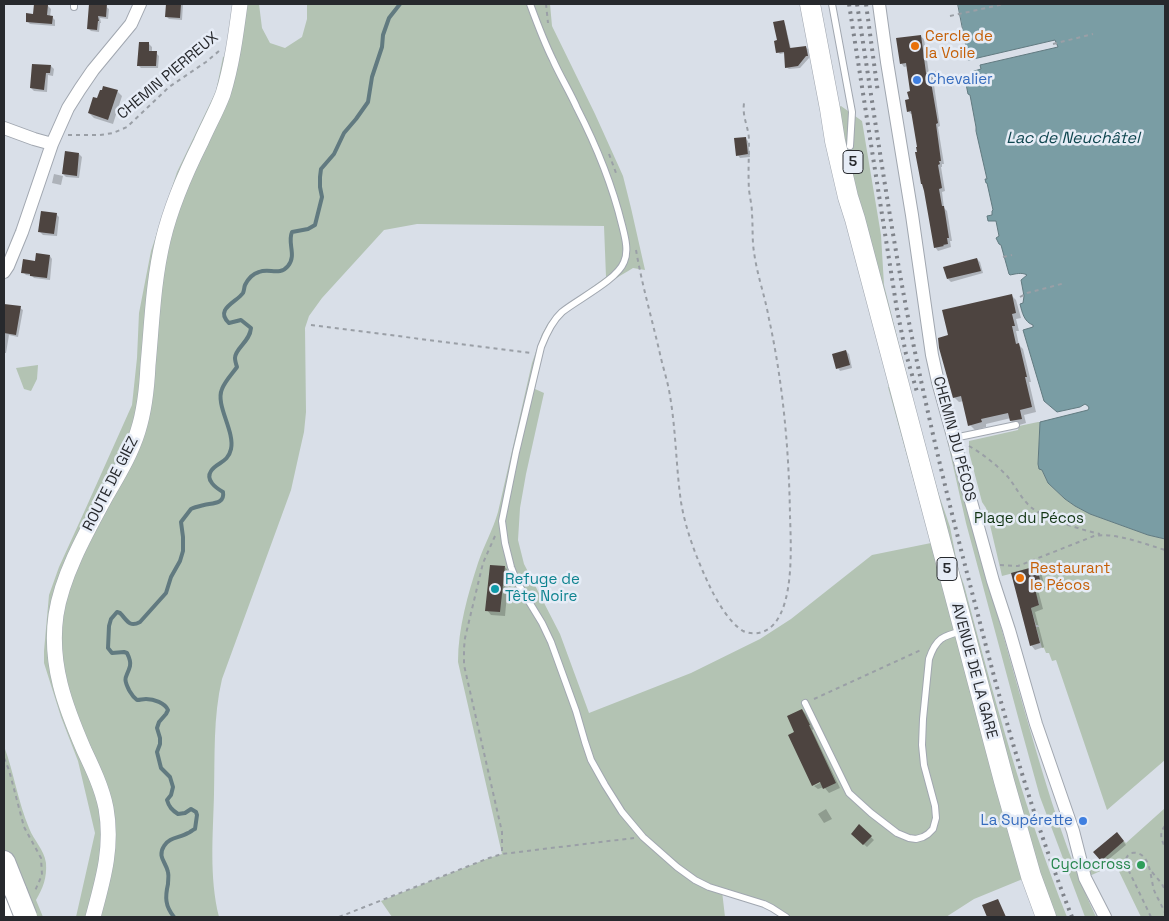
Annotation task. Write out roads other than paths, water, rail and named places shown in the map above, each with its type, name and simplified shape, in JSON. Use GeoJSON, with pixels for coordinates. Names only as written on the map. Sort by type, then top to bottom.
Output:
{"type":"FeatureCollection","features":[{"type":"Feature","properties":{"kind":"highway"},"geometry":{"type":"LineString","coordinates":[[4,862],[19,904],[7,917]]}},
{"type":"Feature","properties":{"kind":"main road","name":"AVENUE DE LA GARE"},"geometry":{"type":"LineString","coordinates":[[810,4],[830,109],[842,128],[846,155],[856,172],[855,219],[1020,842],[1046,917]]}},
{"type":"Feature","properties":{"kind":"street"},"geometry":{"type":"LineString","coordinates":[[4,272],[22,232],[54,139],[68,108],[93,70],[131,24],[140,4]]}},
{"type":"Feature","properties":{"kind":"street","name":"ROUTE DE GIEZ"},"geometry":{"type":"LineString","coordinates":[[93,917],[107,862],[109,830],[98,782],[76,731],[60,686],[55,662],[56,614],[61,594],[79,547],[122,468],[139,429],[146,400],[155,276],[163,238],[184,176],[224,91],[240,4]]}},
{"type":"Feature","properties":{"kind":"street","name":"CHEMIN DU PÉCOS"},"geometry":{"type":"LineString","coordinates":[[879,4],[932,355],[957,438],[988,563],[1010,630],[1036,724],[1073,831],[1085,878],[1105,917]]}},
{"type":"Feature","properties":{"kind":"street"},"geometry":{"type":"LineString","coordinates":[[4,128],[34,140],[54,139]]}},
{"type":"Feature","properties":{"kind":"lane"},"geometry":{"type":"LineString","coordinates":[[530,4],[553,61],[578,108],[605,169],[618,208],[627,252],[624,263],[619,271],[557,317],[546,334],[538,355],[502,521],[505,543],[517,582],[542,623],[550,642],[576,710],[591,760],[604,785],[622,812],[643,837],[695,880],[709,887],[764,904],[786,917]]}},
{"type":"Feature","properties":{"kind":"lane"},"geometry":{"type":"LineString","coordinates":[[832,4],[852,112],[846,155]]}},
{"type":"Feature","properties":{"kind":"lane"},"geometry":{"type":"LineString","coordinates":[[957,438],[1016,425]]}},
{"type":"Feature","properties":{"kind":"lane"},"geometry":{"type":"LineString","coordinates":[[805,703],[848,793],[902,836],[912,839],[923,837],[932,829],[936,818],[935,806],[922,756],[922,735],[929,659],[938,640],[944,636],[964,631]]}},
{"type":"Feature","properties":{"kind":"water","name":"Lac de Neuchâtel"},"geometry":{"type":"Polygon","coordinates":[[[958,4],[1165,4],[1165,539],[1148,535],[1090,514],[1075,506],[1048,483],[1042,470],[1039,469],[1040,422],[1088,410],[1089,408],[1085,404],[1080,407],[1057,412],[1044,401],[1023,330],[1033,327],[1033,325],[1027,322],[1020,304],[1023,303],[1024,296],[1021,280],[1027,275],[1021,273],[1009,274],[1001,245],[996,238],[999,236],[996,221],[988,221],[987,216],[992,215],[993,210],[985,179],[987,179],[970,95],[968,94],[965,79],[971,76],[971,72],[981,69],[980,65],[1058,47],[1055,40],[969,60],[958,4]]]}},
{"type":"Feature","properties":{"kind":"waterway"},"geometry":{"type":"LineString","coordinates":[[174,917],[167,901],[168,875],[161,853],[166,843],[195,829],[197,815],[191,809],[185,813],[178,814],[169,805],[167,800],[171,795],[173,787],[170,777],[161,768],[157,752],[160,744],[157,728],[168,710],[159,702],[149,699],[137,700],[132,695],[125,679],[130,666],[129,658],[127,653],[112,653],[108,648],[109,626],[111,619],[117,612],[131,624],[140,622],[166,593],[183,551],[181,522],[191,509],[218,502],[222,499],[223,492],[209,478],[213,468],[225,460],[230,454],[231,449],[230,434],[221,403],[222,389],[237,367],[235,359],[237,351],[248,337],[251,328],[241,320],[229,323],[225,318],[225,310],[243,293],[246,283],[254,274],[263,271],[282,271],[285,269],[292,258],[292,232],[308,229],[315,225],[322,197],[320,187],[321,169],[334,154],[344,133],[368,102],[372,77],[382,47],[383,35],[389,18],[400,4]]}},
{"type":"Feature","properties":{"kind":"railway"},"geometry":{"type":"LineString","coordinates":[[849,4],[897,310],[906,354],[917,392]]}},
{"type":"Feature","properties":{"kind":"railway"},"geometry":{"type":"LineString","coordinates":[[857,4],[899,269],[939,462],[1009,730],[1032,805],[1072,917]]}},
{"type":"Feature","properties":{"kind":"railway"},"geometry":{"type":"LineString","coordinates":[[866,4],[878,93]]}},
{"type":"Feature","properties":{"kind":"place","name":"Cercle de la Voile"},"geometry":{"type":"Point","coordinates":[915,46]}},
{"type":"Feature","properties":{"kind":"place","name":"Chevalier"},"geometry":{"type":"Point","coordinates":[917,80]}},
{"type":"Feature","properties":{"kind":"place","name":"Restaurant le Pécos"},"geometry":{"type":"Point","coordinates":[1020,578]}},
{"type":"Feature","properties":{"kind":"place","name":"Refuge de Tête Noire"},"geometry":{"type":"Point","coordinates":[495,589]}},
{"type":"Feature","properties":{"kind":"place","name":"La Supérette"},"geometry":{"type":"Point","coordinates":[1083,821]}},
{"type":"Feature","properties":{"kind":"place","name":"Cyclocross"},"geometry":{"type":"Point","coordinates":[1141,865]}},
{"type":"Feature","properties":{"kind":"park label","name":"Plage du Pécos"},"geometry":{"type":"Point","coordinates":[1029,519]}}]}
